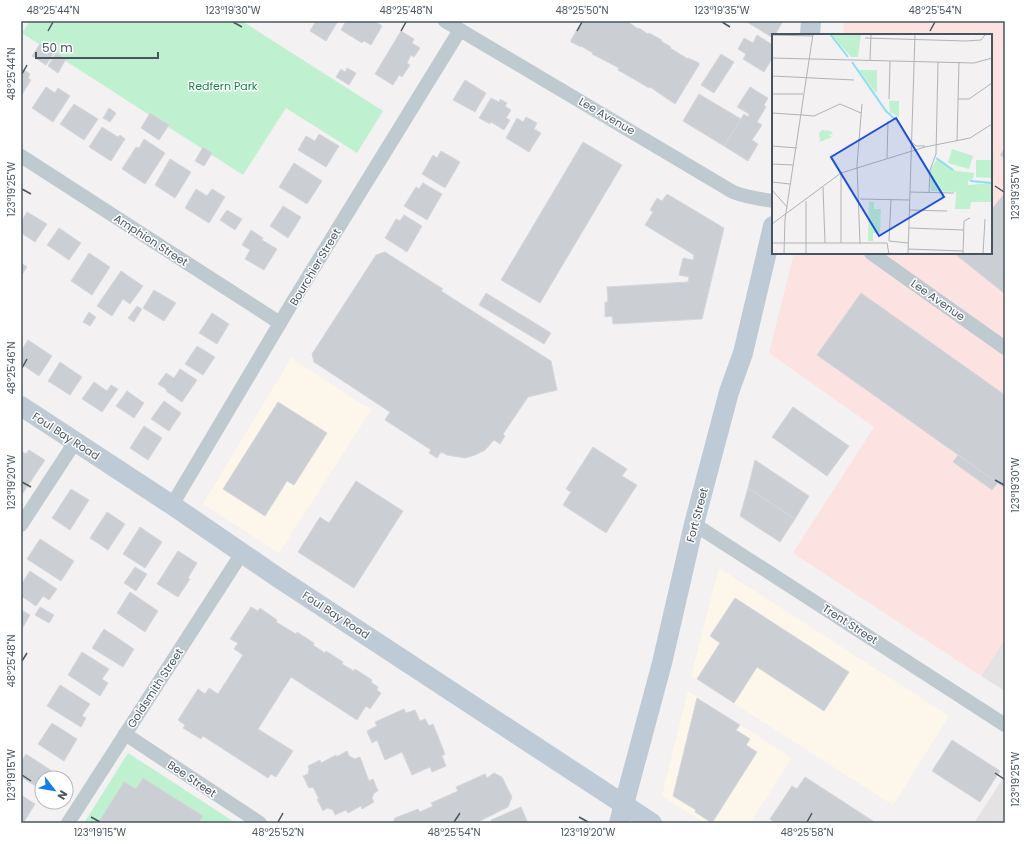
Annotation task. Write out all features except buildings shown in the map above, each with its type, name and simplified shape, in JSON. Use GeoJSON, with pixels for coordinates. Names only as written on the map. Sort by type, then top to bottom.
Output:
{"type":"FeatureCollection","features":[{"type":"Feature","properties":{"kind":"main road"},"geometry":{"type":"LineString","coordinates":[[810,34],[811,21]]}},
{"type":"Feature","properties":{"kind":"main road","name":"Fort Street"},"geometry":{"type":"LineString","coordinates":[[621,814],[662,663],[694,524],[729,392],[743,353],[772,230]]}},
{"type":"Feature","properties":{"kind":"main road","name":"Foul Bay Road"},"geometry":{"type":"LineString","coordinates":[[21,406],[172,505],[621,814],[652,823]]}},
{"type":"Feature","properties":{"kind":"street","name":"Lee Avenue"},"geometry":{"type":"LineString","coordinates":[[445,21],[733,192],[743,196],[772,201]]}},
{"type":"Feature","properties":{"kind":"street","name":"Bourchier Street"},"geometry":{"type":"LineString","coordinates":[[172,505],[280,323],[460,30]]}},
{"type":"Feature","properties":{"kind":"street","name":"Amphion Street"},"geometry":{"type":"LineString","coordinates":[[21,156],[280,323]]}},
{"type":"Feature","properties":{"kind":"street","name":"Lee Avenue"},"geometry":{"type":"LineString","coordinates":[[872,254],[1005,348]]}},
{"type":"Feature","properties":{"kind":"street"},"geometry":{"type":"LineString","coordinates":[[21,525],[75,442]]}},
{"type":"Feature","properties":{"kind":"street","name":"Trent Street"},"geometry":{"type":"LineString","coordinates":[[694,524],[1005,725]]}},
{"type":"Feature","properties":{"kind":"street","name":"Goldsmith Street"},"geometry":{"type":"LineString","coordinates":[[68,823],[242,553]]}},
{"type":"Feature","properties":{"kind":"street","name":"Bee Street"},"geometry":{"type":"LineString","coordinates":[[125,734],[260,823]]}},
{"type":"Feature","properties":{"kind":"shaded area"},"geometry":{"type":"Polygon","coordinates":[[[844,21],[1005,21],[1005,639],[981,676],[793,553],[874,427],[769,353],[794,254],[992,254],[992,34],[843,34],[844,21]]]}},
{"type":"Feature","properties":{"kind":"shaded area"},"geometry":{"type":"Polygon","coordinates":[[[291,358],[371,410],[279,553],[203,504],[291,358]]]}},
{"type":"Feature","properties":{"kind":"shaded area"},"geometry":{"type":"Polygon","coordinates":[[[719,568],[949,716],[893,805],[691,676],[719,568]]]}},
{"type":"Feature","properties":{"kind":"shaded area"},"geometry":{"type":"Polygon","coordinates":[[[1005,639],[1005,691],[981,676],[1005,639]]]}},
{"type":"Feature","properties":{"kind":"shaded area"},"geometry":{"type":"Polygon","coordinates":[[[688,691],[792,758],[750,823],[704,823],[662,796],[688,691]]]}},
{"type":"Feature","properties":{"kind":"shaded area"},"geometry":{"type":"Polygon","coordinates":[[[1005,775],[1005,823],[974,823],[1005,775]]]}},
{"type":"Feature","properties":{"kind":"green space","name":"Redfern Park"},"geometry":{"type":"Polygon","coordinates":[[[30,21],[242,21],[383,111],[357,153],[286,108],[243,175],[22,33],[30,21]]]}},
{"type":"Feature","properties":{"kind":"green space"},"geometry":{"type":"Polygon","coordinates":[[[128,753],[236,823],[84,823],[128,753]]]}}]}
